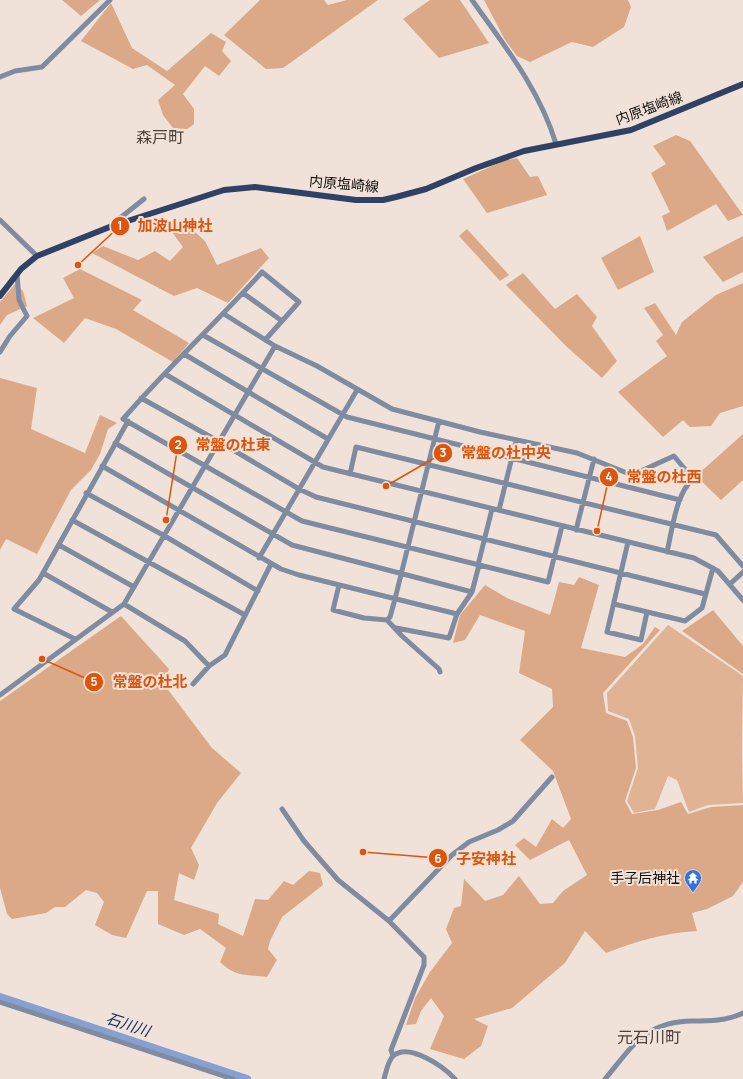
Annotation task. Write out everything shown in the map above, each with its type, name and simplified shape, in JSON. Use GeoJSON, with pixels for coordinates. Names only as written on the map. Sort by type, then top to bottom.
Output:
{"type":"FeatureCollection","features":[{"type":"Feature","properties":{"kind":"main road","name":"内原塩崎線"},"geometry":{"type":"LineString","coordinates":[[0,296],[18,274],[37,256],[112,226],[224,190],[244,187],[270,188],[356,200],[383,200],[426,190],[512,155],[556,144],[631,130],[743,84]]}},
{"type":"Feature","properties":{"kind":"street"},"geometry":{"type":"LineString","coordinates":[[0,77],[15,71],[33,70],[42,67],[110,0]]}},
{"type":"Feature","properties":{"kind":"street"},"geometry":{"type":"LineString","coordinates":[[472,0],[528,82],[546,115],[556,144]]}},
{"type":"Feature","properties":{"kind":"street"},"geometry":{"type":"LineString","coordinates":[[112,226],[144,199]]}},
{"type":"Feature","properties":{"kind":"street"},"geometry":{"type":"LineString","coordinates":[[0,220],[37,256]]}},
{"type":"Feature","properties":{"kind":"street"},"geometry":{"type":"LineString","coordinates":[[265,340],[299,302],[262,272],[204,335],[141,398],[123,419],[286,512],[309,523],[408,548],[548,582],[562,526]]}},
{"type":"Feature","properties":{"kind":"street"},"geometry":{"type":"LineString","coordinates":[[0,352],[10,336],[27,316],[19,300],[18,274]]}},
{"type":"Feature","properties":{"kind":"street"},"geometry":{"type":"LineString","coordinates":[[243,293],[282,321]]}},
{"type":"Feature","properties":{"kind":"street"},"geometry":{"type":"LineString","coordinates":[[224,314],[275,346],[317,366],[392,409],[410,415],[516,441],[548,446],[594,458],[614,469],[632,475],[674,456],[693,479],[685,487],[680,500],[667,552]]}},
{"type":"Feature","properties":{"kind":"street"},"geometry":{"type":"LineString","coordinates":[[204,335],[342,415],[680,500]]}},
{"type":"Feature","properties":{"kind":"street"},"geometry":{"type":"LineString","coordinates":[[0,695],[124,604],[247,390],[275,346]]}},
{"type":"Feature","properties":{"kind":"street"},"geometry":{"type":"LineString","coordinates":[[184,354],[328,439]]}},
{"type":"Feature","properties":{"kind":"street"},"geometry":{"type":"LineString","coordinates":[[164,374],[323,467],[694,558],[713,568],[730,584],[743,600]]}},
{"type":"Feature","properties":{"kind":"street"},"geometry":{"type":"LineString","coordinates":[[259,558],[357,390]]}},
{"type":"Feature","properties":{"kind":"street"},"geometry":{"type":"LineString","coordinates":[[141,398],[218,441],[299,490],[323,500],[621,572],[705,594]]}},
{"type":"Feature","properties":{"kind":"street"},"geometry":{"type":"LineString","coordinates":[[76,639],[14,609],[43,573],[86,493],[128,421]]}},
{"type":"Feature","properties":{"kind":"street"},"geometry":{"type":"LineString","coordinates":[[387,620],[390,617],[402,573],[439,421]]}},
{"type":"Feature","properties":{"kind":"street"},"geometry":{"type":"LineString","coordinates":[[499,510],[516,441]]}},
{"type":"Feature","properties":{"kind":"street"},"geometry":{"type":"LineString","coordinates":[[116,443],[272,535],[292,545],[472,592]]}},
{"type":"Feature","properties":{"kind":"street"},"geometry":{"type":"LineString","coordinates":[[350,474],[356,447],[716,535],[743,566]]}},
{"type":"Feature","properties":{"kind":"street"},"geometry":{"type":"LineString","coordinates":[[576,530],[594,458]]}},
{"type":"Feature","properties":{"kind":"street"},"geometry":{"type":"LineString","coordinates":[[102,466],[259,558],[294,574],[457,614]]}},
{"type":"Feature","properties":{"kind":"street"},"geometry":{"type":"LineString","coordinates":[[86,493],[163,535],[258,591]]}},
{"type":"Feature","properties":{"kind":"street"},"geometry":{"type":"LineString","coordinates":[[396,628],[449,638],[457,614],[472,592],[492,509]]}},
{"type":"Feature","properties":{"kind":"street"},"geometry":{"type":"LineString","coordinates":[[72,520],[147,563],[245,615]]}},
{"type":"Feature","properties":{"kind":"street"},"geometry":{"type":"LineString","coordinates":[[628,542],[607,632],[641,640],[648,612]]}},
{"type":"Feature","properties":{"kind":"street"},"geometry":{"type":"LineString","coordinates":[[59,545],[134,587]]}},
{"type":"Feature","properties":{"kind":"street"},"geometry":{"type":"LineString","coordinates":[[193,684],[209,666],[225,655],[271,564]]}},
{"type":"Feature","properties":{"kind":"street"},"geometry":{"type":"LineString","coordinates":[[614,604],[685,621],[702,608],[713,568]]}},
{"type":"Feature","properties":{"kind":"street"},"geometry":{"type":"LineString","coordinates":[[730,584],[743,572]]}},
{"type":"Feature","properties":{"kind":"street"},"geometry":{"type":"LineString","coordinates":[[43,573],[112,612]]}},
{"type":"Feature","properties":{"kind":"street"},"geometry":{"type":"LineString","coordinates":[[339,585],[333,610],[364,618],[387,620],[440,672]]}},
{"type":"Feature","properties":{"kind":"street"},"geometry":{"type":"LineString","coordinates":[[124,604],[186,641],[209,666]]}},
{"type":"Feature","properties":{"kind":"street"},"geometry":{"type":"LineString","coordinates":[[389,921],[452,855],[470,842],[498,830],[513,821],[552,777]]}},
{"type":"Feature","properties":{"kind":"street"},"geometry":{"type":"LineString","coordinates":[[282,809],[304,841],[338,880],[389,921],[417,948],[424,961],[391,1050],[393,1056],[384,1079]]}},
{"type":"Feature","properties":{"kind":"street"},"geometry":{"type":"LineString","coordinates":[[0,1002],[234,1079]]}},
{"type":"Feature","properties":{"kind":"street"},"geometry":{"type":"LineString","coordinates":[[605,1079],[635,1042],[656,1027],[681,1021],[724,1019],[743,1013]]}},
{"type":"Feature","properties":{"kind":"street"},"geometry":{"type":"LineString","coordinates":[[393,1056],[404,1053],[421,1055],[442,1066],[456,1079]]}},
{"type":"Feature","properties":{"kind":"shaded area"},"geometry":{"type":"Polygon","coordinates":[[[62,0],[100,0],[81,16],[62,0]]]}},
{"type":"Feature","properties":{"kind":"shaded area"},"geometry":{"type":"Polygon","coordinates":[[[260,0],[324,0],[328,5],[347,0],[378,0],[283,68],[266,69],[224,35],[260,0]]]}},
{"type":"Feature","properties":{"kind":"shaded area"},"geometry":{"type":"Polygon","coordinates":[[[430,0],[460,0],[489,43],[439,58],[403,19],[430,0]]]}},
{"type":"Feature","properties":{"kind":"shaded area"},"geometry":{"type":"Polygon","coordinates":[[[484,0],[628,0],[631,7],[624,27],[593,47],[572,42],[530,62],[517,56],[505,40],[484,0]]]}},
{"type":"Feature","properties":{"kind":"shaded area"},"geometry":{"type":"Polygon","coordinates":[[[111,3],[132,48],[167,71],[211,33],[226,42],[222,51],[231,61],[219,76],[205,66],[183,94],[194,109],[194,124],[187,129],[173,128],[163,115],[158,100],[175,85],[147,65],[133,69],[81,41],[111,3]]]}},
{"type":"Feature","properties":{"kind":"shaded area"},"geometry":{"type":"Polygon","coordinates":[[[676,135],[690,141],[743,215],[728,221],[716,204],[667,231],[662,216],[670,212],[651,173],[666,164],[653,146],[676,135]]]}},
{"type":"Feature","properties":{"kind":"shaded area"},"geometry":{"type":"Polygon","coordinates":[[[517,158],[530,177],[538,176],[547,195],[487,213],[463,179],[503,161],[517,158]]]}},
{"type":"Feature","properties":{"kind":"shaded area"},"geometry":{"type":"Polygon","coordinates":[[[185,223],[205,241],[217,265],[261,248],[269,258],[228,303],[197,288],[174,296],[92,253],[103,246],[138,260],[155,251],[170,261],[183,247],[169,228],[185,223]]]}},
{"type":"Feature","properties":{"kind":"shaded area"},"geometry":{"type":"Polygon","coordinates":[[[467,229],[509,275],[500,281],[459,236],[467,229]]]}},
{"type":"Feature","properties":{"kind":"shaded area"},"geometry":{"type":"Polygon","coordinates":[[[640,236],[654,272],[618,290],[601,258],[640,236]]]}},
{"type":"Feature","properties":{"kind":"shaded area"},"geometry":{"type":"Polygon","coordinates":[[[743,236],[743,272],[723,282],[703,257],[743,236]]]}},
{"type":"Feature","properties":{"kind":"shaded area"},"geometry":{"type":"Polygon","coordinates":[[[80,269],[142,300],[133,310],[189,343],[173,362],[116,329],[85,318],[64,343],[33,318],[74,298],[63,278],[80,269]]]}},
{"type":"Feature","properties":{"kind":"shaded area"},"geometry":{"type":"Polygon","coordinates":[[[523,273],[555,309],[577,294],[597,317],[592,326],[617,361],[602,378],[567,347],[506,285],[523,273]]]}},
{"type":"Feature","properties":{"kind":"shaded area"},"geometry":{"type":"Polygon","coordinates":[[[743,283],[743,406],[720,413],[711,426],[690,427],[683,420],[663,437],[618,392],[667,356],[656,341],[663,335],[644,308],[655,303],[676,335],[682,322],[716,295],[743,283]]]}},
{"type":"Feature","properties":{"kind":"shaded area"},"geometry":{"type":"Polygon","coordinates":[[[15,284],[23,291],[27,306],[7,315],[0,325],[0,302],[15,284]]]}},
{"type":"Feature","properties":{"kind":"shaded area"},"geometry":{"type":"Polygon","coordinates":[[[0,378],[37,388],[31,429],[85,453],[100,415],[117,423],[108,429],[100,454],[91,470],[71,490],[37,554],[6,539],[0,550],[0,378]]]}},
{"type":"Feature","properties":{"kind":"shaded area"},"geometry":{"type":"Polygon","coordinates":[[[743,434],[743,480],[721,500],[696,476],[743,434]]]}},
{"type":"Feature","properties":{"kind":"shaded area"},"geometry":{"type":"Polygon","coordinates":[[[579,577],[599,585],[581,648],[625,657],[643,644],[655,627],[660,630],[603,693],[606,713],[627,721],[633,737],[636,768],[625,801],[632,814],[658,810],[681,802],[688,814],[711,807],[743,805],[743,882],[733,896],[707,909],[692,913],[697,931],[651,938],[606,953],[585,931],[565,963],[512,1008],[474,1019],[488,1026],[481,1046],[464,1059],[430,1049],[444,1016],[431,998],[421,1011],[416,1024],[406,1025],[415,998],[430,972],[452,943],[446,929],[454,908],[461,906],[464,879],[485,901],[503,895],[519,876],[540,904],[553,903],[563,891],[587,875],[569,840],[530,860],[515,845],[524,838],[536,847],[552,819],[563,828],[571,819],[553,771],[520,740],[553,707],[552,689],[519,673],[525,631],[480,615],[465,640],[453,643],[460,615],[485,585],[507,598],[550,615],[559,582],[574,585],[579,577]]]}},
{"type":"Feature","properties":{"kind":"shaded area"},"geometry":{"type":"Polygon","coordinates":[[[713,610],[743,646],[743,674],[682,631],[713,610]]]}},
{"type":"Feature","properties":{"kind":"shaded area"},"geometry":{"type":"Polygon","coordinates":[[[121,616],[169,669],[163,683],[212,748],[241,773],[217,803],[191,848],[199,865],[194,880],[179,873],[174,900],[219,914],[218,924],[243,936],[255,899],[268,900],[284,881],[293,885],[309,871],[320,873],[323,885],[282,917],[270,941],[268,949],[277,960],[267,977],[237,973],[226,967],[220,962],[226,948],[200,929],[184,935],[158,924],[158,891],[147,891],[126,938],[112,935],[95,925],[104,902],[97,893],[86,890],[65,907],[55,907],[46,913],[12,919],[7,914],[0,888],[0,701],[121,616]]]}},
{"type":"Feature","properties":{"kind":"shaded area"},"geometry":{"type":"Polygon","coordinates":[[[668,625],[743,676],[743,803],[708,805],[689,812],[677,780],[668,776],[655,809],[634,813],[627,801],[638,768],[635,736],[629,719],[608,711],[607,693],[668,625]]]}},
{"type":"Feature","properties":{"kind":"waterway","name":"石川川"},"geometry":{"type":"LineString","coordinates":[[0,997],[247,1079]]}},
{"type":"Feature","properties":{"kind":"place","name":"加波山神社"},"geometry":{"type":"Point","coordinates":[78,265]}},
{"type":"Feature","properties":{"kind":"place","name":"常盤の杜中央"},"geometry":{"type":"Point","coordinates":[386,486]}},
{"type":"Feature","properties":{"kind":"place","name":"常盤の杜東"},"geometry":{"type":"Point","coordinates":[166,520]}},
{"type":"Feature","properties":{"kind":"place","name":"常盤の杜西"},"geometry":{"type":"Point","coordinates":[597,531]}},
{"type":"Feature","properties":{"kind":"place","name":"常盤の杜北"},"geometry":{"type":"Point","coordinates":[42,659]}},
{"type":"Feature","properties":{"kind":"place","name":"子安神社"},"geometry":{"type":"Point","coordinates":[363,852]}},
{"type":"Feature","properties":{"kind":"place","name":"手子后神社"},"geometry":{"type":"Point","coordinates":[693,893]}},
{"type":"Feature","properties":{"kind":"district","name":"森戸町"},"geometry":{"type":"Point","coordinates":[160,137]}},
{"type":"Feature","properties":{"kind":"district","name":"元石川町"},"geometry":{"type":"Point","coordinates":[649,1037]}}]}
